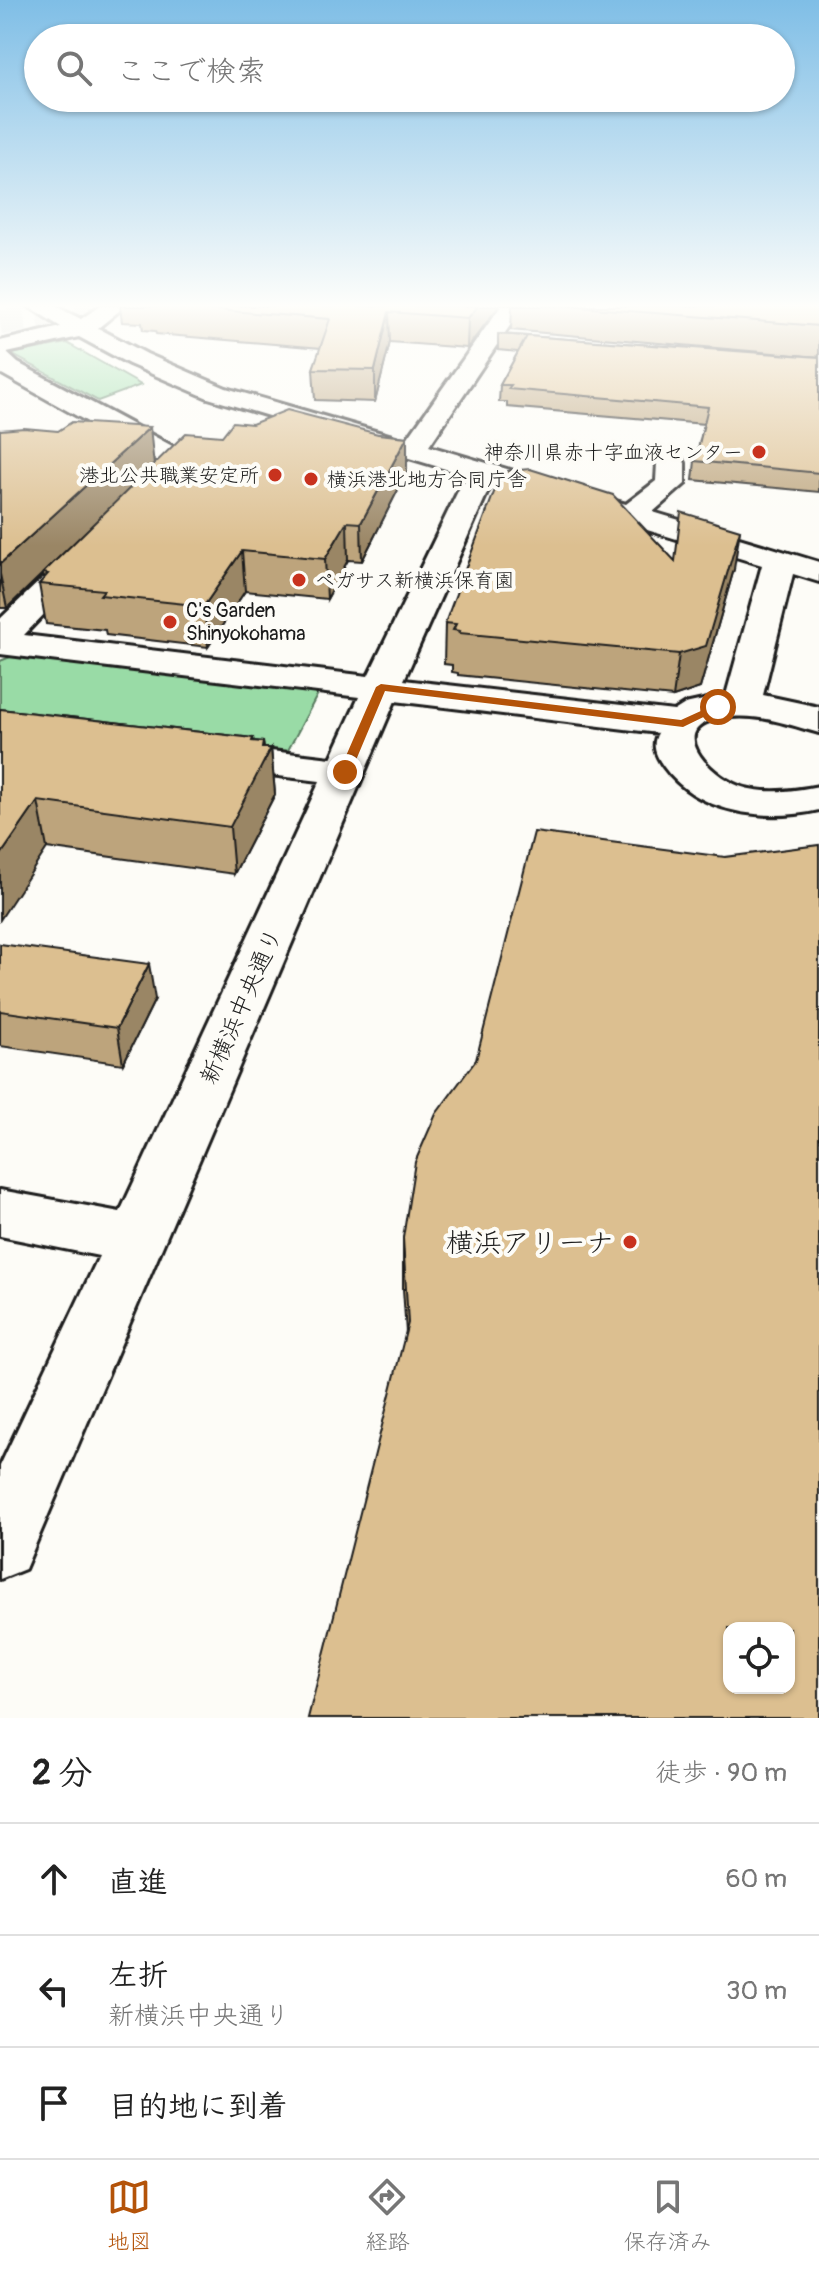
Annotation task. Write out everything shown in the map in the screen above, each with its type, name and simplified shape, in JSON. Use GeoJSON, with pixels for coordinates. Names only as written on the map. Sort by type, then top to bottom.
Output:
{"type":"FeatureCollection","features":[{"type":"Feature","properties":{"kind":"street"},"geometry":{"type":"LineString","coordinates":[[4,632],[179,461],[42,386]]}},
{"type":"Feature","properties":{"kind":"street"},"geometry":{"type":"LineString","coordinates":[[201,386],[819,572]]}},
{"type":"Feature","properties":{"kind":"street"},"geometry":{"type":"LineString","coordinates":[[413,450],[456,386]]}},
{"type":"Feature","properties":{"kind":"street"},"geometry":{"type":"LineString","coordinates":[[93,446],[139,439]]}},
{"type":"Feature","properties":{"kind":"street"},"geometry":{"type":"LineString","coordinates":[[631,515],[670,484],[671,463]]}},
{"type":"Feature","properties":{"kind":"street","name":"新横浜中央通り"},"geometry":{"type":"LineString","coordinates":[[0,1544],[381,687],[474,489],[488,472]]}},
{"type":"Feature","properties":{"kind":"street"},"geometry":{"type":"LineString","coordinates":[[742,704],[780,560]]}},
{"type":"Feature","properties":{"kind":"street"},"geometry":{"type":"LineString","coordinates":[[4,632],[381,687],[683,724]]}},
{"type":"Feature","properties":{"kind":"street"},"geometry":{"type":"LineString","coordinates":[[807,803],[753,801],[702,783],[685,769],[675,754],[675,738],[683,724],[698,714],[718,707],[742,704],[816,708]]}},
{"type":"Feature","properties":{"kind":"street"},"geometry":{"type":"LineString","coordinates":[[170,750],[345,772]]}},
{"type":"Feature","properties":{"kind":"street"},"geometry":{"type":"LineString","coordinates":[[0,1213],[136,1239]]}},
{"type":"Feature","properties":{"kind":"green space"},"geometry":{"type":"Polygon","coordinates":[[[71,386],[138,386],[98,401],[71,386]]]}},
{"type":"Feature","properties":{"kind":"green space"},"geometry":{"type":"Polygon","coordinates":[[[18,654],[321,688],[285,756],[0,720],[0,661],[18,654]]]}},
{"type":"Feature","properties":{"kind":"building","name":"神奈川県赤十字血液センター"},"geometry":{"type":"Polygon","coordinates":[[[510,386],[819,386],[819,473],[695,461],[708,407],[508,389],[510,386]]]}},
{"type":"Feature","properties":{"kind":"building"},"geometry":{"type":"Polygon","coordinates":[[[287,410],[378,434],[407,437],[361,523],[347,522],[325,559],[242,551],[204,606],[100,595],[104,590],[39,584],[48,574],[43,573],[186,433],[222,436],[233,422],[252,424],[287,410]]]}},
{"type":"Feature","properties":{"kind":"building"},"geometry":{"type":"Polygon","coordinates":[[[72,422],[150,427],[0,564],[0,430],[24,428],[58,431],[72,422]]]}},
{"type":"Feature","properties":{"kind":"building"},"geometry":{"type":"Polygon","coordinates":[[[530,469],[613,495],[675,561],[681,512],[740,530],[706,646],[679,654],[459,633],[453,630],[456,624],[445,623],[499,479],[508,471],[530,469]]]}},
{"type":"Feature","properties":{"kind":"building"},"geometry":{"type":"Polygon","coordinates":[[[0,709],[253,738],[252,741],[263,742],[262,748],[271,748],[230,827],[38,801],[0,856],[0,709]]]}},
{"type":"Feature","properties":{"kind":"building","name":"横浜アリーナ"},"geometry":{"type":"Polygon","coordinates":[[[534,832],[725,857],[819,845],[819,1718],[308,1718],[408,1323],[403,1238],[415,1162],[436,1114],[476,1060],[534,832]]]}},
{"type":"Feature","properties":{"kind":"building"},"geometry":{"type":"Polygon","coordinates":[[[0,944],[149,964],[117,1028],[0,1011],[0,944]]]}},
{"type":"Feature","properties":{"kind":"place","name":"神奈川県赤十字血液センター"},"geometry":{"type":"Point","coordinates":[759,452]}},
{"type":"Feature","properties":{"kind":"place","name":"港北公共職業安定所"},"geometry":{"type":"Point","coordinates":[275,475]}},
{"type":"Feature","properties":{"kind":"place","name":"横浜港北地方合同庁舎"},"geometry":{"type":"Point","coordinates":[311,479]}},
{"type":"Feature","properties":{"kind":"place","name":"ペガサス新横浜保育園"},"geometry":{"type":"Point","coordinates":[299,580]}},
{"type":"Feature","properties":{"kind":"place","name":"C's Garden Shinyokohama"},"geometry":{"type":"Point","coordinates":[170,622]}},
{"type":"Feature","properties":{"kind":"place","name":"横浜アリーナ"},"geometry":{"type":"Point","coordinates":[630,1242]}},
{"type":"Feature","properties":{"kind":"route"},"geometry":{"type":"LineString","coordinates":[[345,772],[381,687],[683,724],[698,714],[718,707]]}}]}
